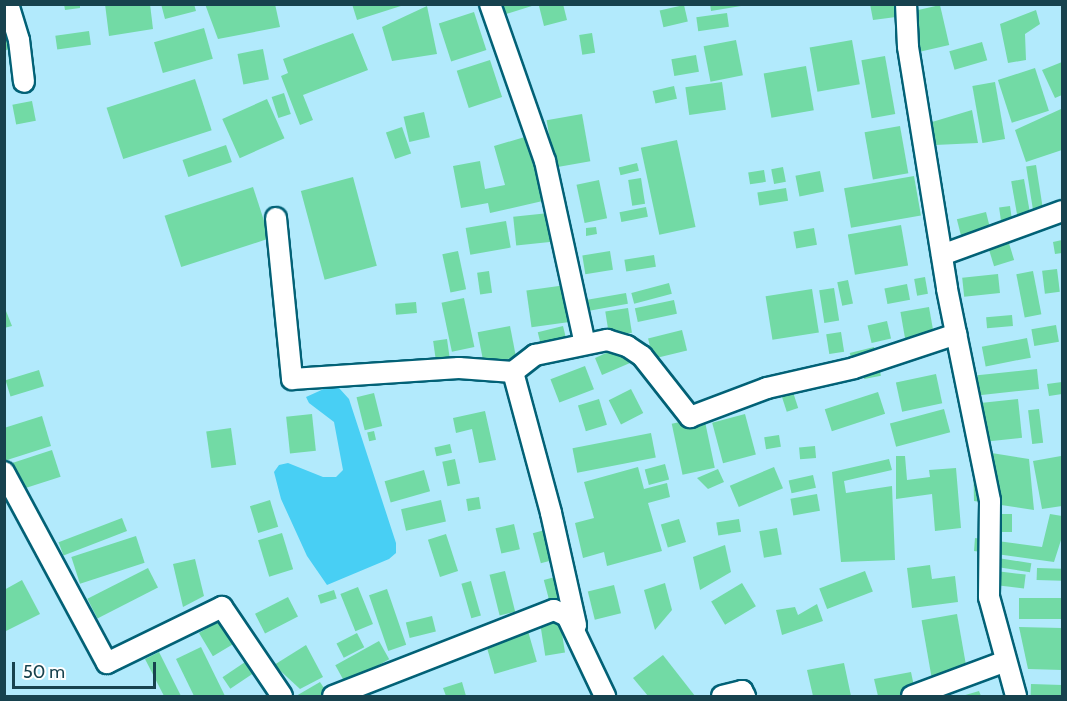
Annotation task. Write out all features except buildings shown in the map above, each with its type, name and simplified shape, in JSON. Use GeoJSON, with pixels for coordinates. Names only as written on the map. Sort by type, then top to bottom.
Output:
{"type":"FeatureCollection","features":[{"type":"Feature","properties":{"kind":"street"},"geometry":{"type":"LineString","coordinates":[[8,4],[19,40],[24,82]]}},
{"type":"Feature","properties":{"kind":"street"},"geometry":{"type":"LineString","coordinates":[[490,4],[545,161],[585,344]]}},
{"type":"Feature","properties":{"kind":"street"},"geometry":{"type":"LineString","coordinates":[[906,4],[908,47],[942,255],[990,501],[989,597],[1016,696]]}},
{"type":"Feature","properties":{"kind":"street"},"geometry":{"type":"LineString","coordinates":[[942,255],[1062,211]]}},
{"type":"Feature","properties":{"kind":"street"},"geometry":{"type":"LineString","coordinates":[[276,218],[292,379],[459,368],[513,372],[535,355],[607,340],[627,346],[642,356],[690,417],[766,387],[854,368],[956,334]]}},
{"type":"Feature","properties":{"kind":"street"},"geometry":{"type":"LineString","coordinates":[[513,372],[551,513],[579,642]]}},
{"type":"Feature","properties":{"kind":"street"},"geometry":{"type":"LineString","coordinates":[[4,472],[107,663],[222,607],[282,696]]}},
{"type":"Feature","properties":{"kind":"street"},"geometry":{"type":"LineString","coordinates":[[333,696],[554,610],[567,616],[605,696]]}},
{"type":"Feature","properties":{"kind":"street"},"geometry":{"type":"LineString","coordinates":[[912,696],[1006,661]]}},
{"type":"Feature","properties":{"kind":"street"},"geometry":{"type":"LineString","coordinates":[[722,696],[742,691],[745,696]]}},
{"type":"Feature","properties":{"kind":"water"},"geometry":{"type":"Polygon","coordinates":[[[326,388],[339,388],[349,399],[396,543],[396,553],[389,559],[327,585],[307,556],[281,499],[274,472],[279,465],[288,463],[323,477],[336,477],[343,470],[334,422],[309,403],[306,397],[326,388]]]}}]}
